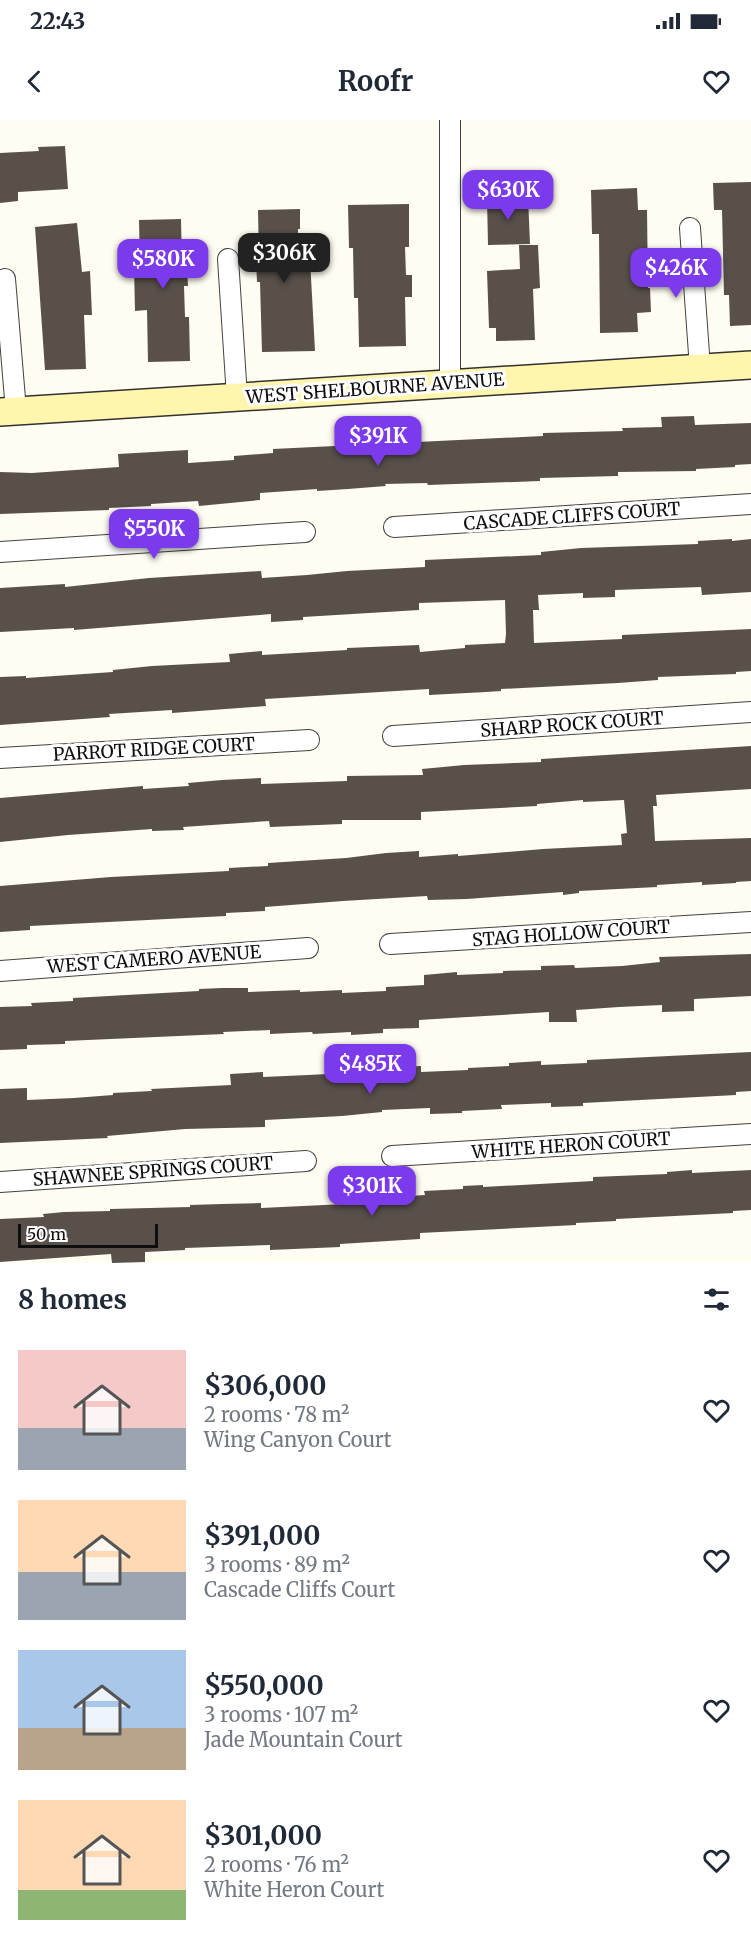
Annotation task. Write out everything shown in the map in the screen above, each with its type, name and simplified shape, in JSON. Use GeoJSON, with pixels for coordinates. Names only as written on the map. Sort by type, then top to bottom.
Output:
{"type":"FeatureCollection","features":[{"type":"Feature","properties":{"kind":"street"},"geometry":{"type":"LineString","coordinates":[[450,120],[450,384]]}},
{"type":"Feature","properties":{"kind":"street"},"geometry":{"type":"LineString","coordinates":[[690,228],[699,368]]}},
{"type":"Feature","properties":{"kind":"street"},"geometry":{"type":"LineString","coordinates":[[228,259],[237,397]]}},
{"type":"Feature","properties":{"kind":"street"},"geometry":{"type":"LineString","coordinates":[[5,279],[8,411]]}},
{"type":"Feature","properties":{"kind":"street","name":"WEST SHELBOURNE AVENUE"},"geometry":{"type":"LineString","coordinates":[[8,411],[751,365]]}},
{"type":"Feature","properties":{"kind":"street","name":"CASCADE CLIFFS COURT"},"geometry":{"type":"LineString","coordinates":[[394,527],[751,504]]}},
{"type":"Feature","properties":{"kind":"street"},"geometry":{"type":"LineString","coordinates":[[0,552],[305,532]]}},
{"type":"Feature","properties":{"kind":"street","name":"SHARP ROCK COURT"},"geometry":{"type":"LineString","coordinates":[[393,736],[751,712]]}},
{"type":"Feature","properties":{"kind":"street","name":"PARROT RIDGE COURT"},"geometry":{"type":"LineString","coordinates":[[0,758],[309,740]]}},
{"type":"Feature","properties":{"kind":"street","name":"STAG HOLLOW COURT"},"geometry":{"type":"LineString","coordinates":[[390,944],[751,922]]}},
{"type":"Feature","properties":{"kind":"street","name":"WEST CAMERO AVENUE"},"geometry":{"type":"LineString","coordinates":[[0,970],[308,948]]}},
{"type":"Feature","properties":{"kind":"street","name":"WHITE HERON COURT"},"geometry":{"type":"LineString","coordinates":[[392,1156],[751,1134]]}},
{"type":"Feature","properties":{"kind":"street","name":"SHAWNEE SPRINGS COURT"},"geometry":{"type":"LineString","coordinates":[[0,1182],[306,1161]]}},
{"type":"Feature","properties":{"kind":"building"},"geometry":{"type":"Polygon","coordinates":[[[65,146],[68,189],[18,192],[18,201],[0,203],[0,153],[39,151],[38,147],[65,146]]]}},
{"type":"Feature","properties":{"kind":"building"},"geometry":{"type":"Polygon","coordinates":[[[751,182],[751,325],[730,326],[729,295],[724,295],[722,210],[714,210],[713,183],[751,182]]]}},
{"type":"Feature","properties":{"kind":"building"},"geometry":{"type":"Polygon","coordinates":[[[637,188],[638,210],[647,210],[648,288],[650,288],[651,312],[637,313],[638,332],[600,333],[599,234],[592,234],[591,190],[637,188]]]}},
{"type":"Feature","properties":{"kind":"building"},"geometry":{"type":"Polygon","coordinates":[[[528,197],[530,244],[488,245],[487,198],[528,197]]]}},
{"type":"Feature","properties":{"kind":"building"},"geometry":{"type":"Polygon","coordinates":[[[409,204],[409,247],[405,247],[406,275],[412,275],[412,297],[405,297],[406,346],[359,347],[358,298],[354,298],[353,248],[349,248],[348,205],[409,204]]]}},
{"type":"Feature","properties":{"kind":"building"},"geometry":{"type":"Polygon","coordinates":[[[300,209],[298,259],[310,259],[315,351],[262,352],[260,282],[257,282],[256,260],[259,260],[258,210],[300,209]]]}},
{"type":"Feature","properties":{"kind":"building"},"geometry":{"type":"Polygon","coordinates":[[[181,219],[182,266],[187,266],[188,286],[184,286],[185,317],[189,317],[190,361],[148,362],[147,310],[135,311],[134,267],[140,267],[139,220],[181,219]]]}},
{"type":"Feature","properties":{"kind":"building"},"geometry":{"type":"Polygon","coordinates":[[[77,223],[82,272],[90,271],[92,315],[84,315],[86,369],[45,370],[35,227],[77,223]]]}},
{"type":"Feature","properties":{"kind":"building"},"geometry":{"type":"Polygon","coordinates":[[[519,245],[538,245],[540,288],[533,289],[535,340],[496,341],[496,328],[489,328],[487,271],[520,269],[519,245]]]}},
{"type":"Feature","properties":{"kind":"building"},"geometry":{"type":"Polygon","coordinates":[[[694,416],[695,425],[751,423],[751,464],[696,469],[696,471],[618,472],[618,476],[540,478],[540,481],[428,485],[427,483],[385,484],[386,486],[348,489],[260,493],[260,500],[199,506],[198,501],[109,508],[109,510],[0,514],[0,472],[32,473],[119,467],[118,454],[188,450],[188,463],[234,460],[234,456],[273,453],[273,449],[543,436],[543,433],[623,431],[622,428],[662,427],[661,417],[694,416]]]}},
{"type":"Feature","properties":{"kind":"building"},"geometry":{"type":"Polygon","coordinates":[[[732,539],[732,541],[751,539],[751,592],[702,595],[701,587],[615,590],[615,597],[583,598],[583,593],[538,595],[539,610],[533,610],[534,643],[622,639],[622,635],[751,629],[751,671],[736,672],[736,674],[658,677],[658,680],[618,683],[501,689],[501,691],[486,692],[429,695],[429,689],[265,699],[266,706],[172,713],[172,710],[109,714],[110,717],[0,725],[0,677],[26,676],[26,678],[113,672],[113,670],[152,666],[230,662],[229,654],[262,651],[262,655],[419,645],[420,652],[465,648],[465,645],[505,643],[506,634],[505,600],[419,603],[419,610],[303,617],[303,620],[271,622],[271,614],[74,630],[74,628],[0,632],[0,588],[65,584],[65,587],[149,578],[261,571],[262,578],[307,575],[425,567],[425,560],[541,555],[541,552],[581,548],[698,544],[698,541],[732,539]]]}},
{"type":"Feature","properties":{"kind":"building"},"geometry":{"type":"Polygon","coordinates":[[[751,746],[751,789],[656,795],[657,806],[653,806],[655,841],[751,838],[751,881],[702,885],[702,882],[657,885],[657,887],[579,891],[579,893],[563,895],[563,892],[467,899],[428,900],[427,896],[343,901],[265,907],[265,911],[226,913],[226,916],[30,926],[30,930],[0,932],[0,886],[229,871],[229,868],[268,866],[268,863],[386,853],[419,851],[419,857],[458,854],[458,856],[622,845],[621,834],[627,833],[624,800],[583,802],[583,800],[537,804],[537,806],[421,812],[421,820],[342,820],[342,824],[270,827],[269,821],[183,827],[184,830],[152,831],[152,829],[0,842],[0,798],[143,786],[143,789],[189,786],[188,783],[261,778],[261,784],[347,781],[347,776],[423,775],[422,769],[464,765],[541,762],[541,759],[751,746]]]}},
{"type":"Feature","properties":{"kind":"building"},"geometry":{"type":"Polygon","coordinates":[[[751,954],[751,996],[694,999],[694,1011],[662,1012],[662,1005],[619,1007],[576,1010],[577,1022],[549,1022],[549,1012],[419,1020],[419,1028],[383,1029],[383,1033],[270,1034],[270,1030],[223,1032],[224,1034],[65,1041],[65,1044],[27,1045],[27,1049],[0,1050],[0,1007],[32,1006],[31,1003],[222,988],[248,988],[248,992],[386,991],[386,987],[424,985],[424,975],[457,972],[457,975],[503,973],[503,971],[541,970],[541,966],[574,965],[575,968],[622,966],[660,962],[659,957],[751,954]]]}},
{"type":"Feature","properties":{"kind":"building"},"geometry":{"type":"Polygon","coordinates":[[[751,1052],[751,1091],[736,1092],[736,1095],[583,1103],[583,1106],[551,1107],[551,1103],[501,1105],[502,1109],[462,1111],[462,1113],[430,1114],[430,1108],[382,1110],[382,1112],[342,1116],[265,1120],[265,1127],[185,1129],[107,1136],[108,1138],[0,1143],[0,1089],[27,1088],[27,1100],[74,1098],[152,1091],[151,1089],[231,1085],[230,1074],[263,1072],[263,1077],[347,1073],[346,1070],[421,1066],[421,1072],[468,1070],[468,1068],[509,1066],[509,1063],[541,1061],[541,1065],[587,1063],[587,1060],[751,1052]]]}},
{"type":"Feature","properties":{"kind":"building"},"geometry":{"type":"Polygon","coordinates":[[[692,1170],[692,1173],[751,1170],[751,1210],[616,1219],[616,1221],[576,1223],[576,1225],[420,1233],[420,1239],[340,1244],[340,1247],[270,1250],[270,1245],[185,1248],[185,1250],[145,1252],[145,1262],[112,1263],[111,1254],[0,1262],[0,1219],[44,1217],[43,1214],[64,1212],[190,1207],[190,1205],[261,1203],[261,1208],[345,1204],[345,1200],[425,1195],[424,1191],[463,1189],[463,1186],[593,1181],[593,1177],[667,1174],[667,1172],[692,1170]]]}}]}
